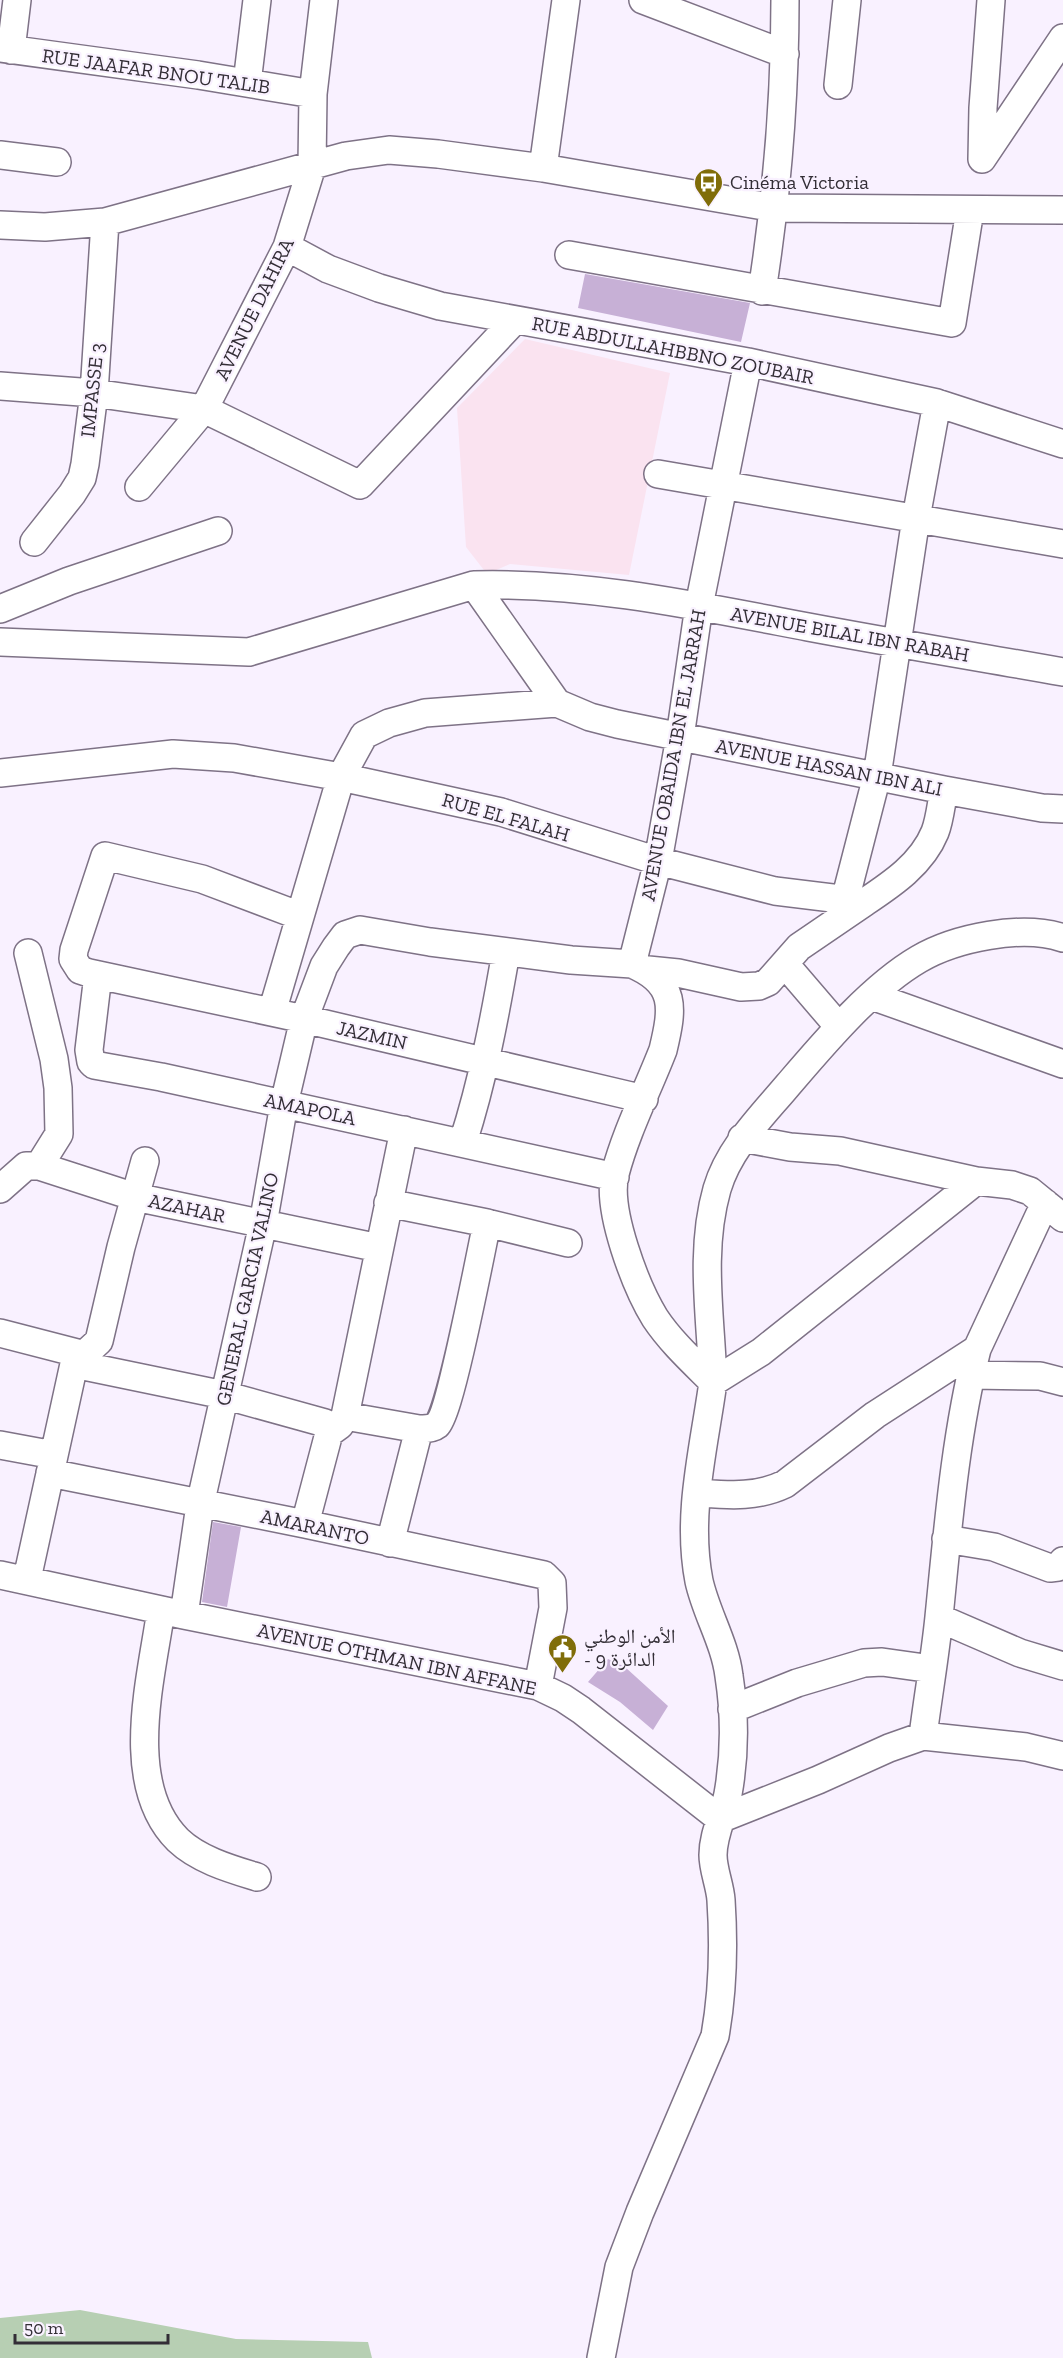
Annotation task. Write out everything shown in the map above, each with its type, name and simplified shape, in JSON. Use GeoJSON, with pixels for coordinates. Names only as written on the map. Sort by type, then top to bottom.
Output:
{"type":"FeatureCollection","features":[{"type":"Feature","properties":{"kind":"street"},"geometry":{"type":"LineString","coordinates":[[5,49],[17,0]]}},
{"type":"Feature","properties":{"kind":"street"},"geometry":{"type":"LineString","coordinates":[[247,83],[257,0]]}},
{"type":"Feature","properties":{"kind":"street","name":"AVENUE DAHIRA"},"geometry":{"type":"LineString","coordinates":[[139,488],[204,409],[287,247],[312,166],[313,94],[324,0]]}},
{"type":"Feature","properties":{"kind":"street"},"geometry":{"type":"LineString","coordinates":[[543,168],[566,0]]}},
{"type":"Feature","properties":{"kind":"street"},"geometry":{"type":"LineString","coordinates":[[643,0],[785,54]]}},
{"type":"Feature","properties":{"kind":"street"},"geometry":{"type":"LineString","coordinates":[[762,291],[775,208],[785,54],[785,0]]}},
{"type":"Feature","properties":{"kind":"street"},"geometry":{"type":"LineString","coordinates":[[838,85],[847,0]]}},
{"type":"Feature","properties":{"kind":"street"},"geometry":{"type":"LineString","coordinates":[[991,0],[983,108],[982,159],[1063,38]]}},
{"type":"Feature","properties":{"kind":"street","name":"RUE JAAFAR BNOU TALIB"},"geometry":{"type":"LineString","coordinates":[[5,49],[313,94]]}},
{"type":"Feature","properties":{"kind":"street"},"geometry":{"type":"LineString","coordinates":[[0,225],[45,227],[105,222],[346,156],[388,150],[543,168],[775,208],[1063,210]]}},
{"type":"Feature","properties":{"kind":"street"},"geometry":{"type":"LineString","coordinates":[[0,155],[57,162]]}},
{"type":"Feature","properties":{"kind":"street"},"geometry":{"type":"LineString","coordinates":[[569,255],[952,323],[970,210]]}},
{"type":"Feature","properties":{"kind":"street","name":"IMPASSE 3"},"geometry":{"type":"LineString","coordinates":[[34,542],[57,516],[82,478],[94,393],[105,222]]}},
{"type":"Feature","properties":{"kind":"street","name":"RUE ABDULLAHBBNO ZOUBAIR"},"geometry":{"type":"LineString","coordinates":[[287,247],[328,269],[379,288],[440,306],[748,362],[937,403],[1063,444]]}},
{"type":"Feature","properties":{"kind":"street"},"geometry":{"type":"LineString","coordinates":[[0,386],[94,393],[204,409],[360,485],[514,321]]}},
{"type":"Feature","properties":{"kind":"street","name":"AVENUE OBAIDA IBN EL JARRAH"},"geometry":{"type":"LineString","coordinates":[[640,967],[680,737],[699,606],[748,362]]}},
{"type":"Feature","properties":{"kind":"street"},"geometry":{"type":"LineString","coordinates":[[855,901],[877,776],[916,518],[937,403]]}},
{"type":"Feature","properties":{"kind":"street"},"geometry":{"type":"LineString","coordinates":[[658,474],[1063,544]]}},
{"type":"Feature","properties":{"kind":"street"},"geometry":{"type":"LineString","coordinates":[[0,609],[69,581],[218,531]]}},
{"type":"Feature","properties":{"kind":"street"},"geometry":{"type":"LineString","coordinates":[[474,585],[557,703]]}},
{"type":"Feature","properties":{"kind":"street","name":"AVENUE BILAL IBN RABAH"},"geometry":{"type":"LineString","coordinates":[[0,642],[249,652],[474,585],[531,586],[608,593],[699,606],[898,644],[1063,672]]}},
{"type":"Feature","properties":{"kind":"street","name":"AVENUE HASSAN IBN ALI"},"geometry":{"type":"LineString","coordinates":[[272,1012],[341,777],[364,735],[389,723],[424,713],[557,703],[599,719],[680,737],[944,790],[1042,808],[1063,809]]}},
{"type":"Feature","properties":{"kind":"street","name":"RUE EL FALAH"},"geometry":{"type":"LineString","coordinates":[[0,773],[173,754],[234,758],[341,777],[501,812],[658,861],[775,891],[855,901]]}},
{"type":"Feature","properties":{"kind":"street"},"geometry":{"type":"LineString","coordinates":[[855,901],[892,885],[926,849],[935,831],[944,790]]}},
{"type":"Feature","properties":{"kind":"street","name":"JAZMIN"},"geometry":{"type":"LineString","coordinates":[[300,916],[202,879],[105,856],[73,959],[80,970],[99,975],[485,1060],[644,1099]]}},
{"type":"Feature","properties":{"kind":"street","name":"GENERAL GARCIA VALINO"},"geometry":{"type":"LineString","coordinates":[[257,1877],[228,1868],[197,1854],[180,1841],[163,1822],[153,1801],[143,1735],[200,1505],[263,1224],[284,1104],[304,1019],[324,966],[345,935],[360,930],[506,952],[640,967],[741,987],[759,986],[768,982],[799,947],[855,901]]}},
{"type":"Feature","properties":{"kind":"street"},"geometry":{"type":"LineString","coordinates":[[601,2358],[619,2267],[715,2036],[720,2009],[721,1898],[713,1858],[714,1838],[727,1797],[732,1762],[732,1708],[729,1674],[699,1582],[693,1527],[713,1382],[706,1262],[709,1228],[717,1187],[742,1138],[839,1027],[872,996],[919,959],[960,943],[1002,932],[1051,934],[1063,938]]}},
{"type":"Feature","properties":{"kind":"street"},"geometry":{"type":"LineString","coordinates":[[463,1142],[475,1104],[496,1015],[506,952]]}},
{"type":"Feature","properties":{"kind":"street"},"geometry":{"type":"LineString","coordinates":[[0,1190],[26,1166],[39,1166],[59,1134],[58,1088],[54,1059],[28,953]]}},
{"type":"Feature","properties":{"kind":"street"},"geometry":{"type":"LineString","coordinates":[[785,964],[839,1027]]}},
{"type":"Feature","properties":{"kind":"street"},"geometry":{"type":"LineString","coordinates":[[640,967],[658,978],[665,989],[671,1013],[663,1050],[615,1177],[616,1219],[622,1242],[655,1316],[675,1343],[713,1382]]}},
{"type":"Feature","properties":{"kind":"street","name":"AMAPOLA"},"geometry":{"type":"LineString","coordinates":[[99,975],[89,1050],[91,1062],[94,1065],[161,1077],[615,1177]]}},
{"type":"Feature","properties":{"kind":"street"},"geometry":{"type":"LineString","coordinates":[[872,996],[1063,1064]]}},
{"type":"Feature","properties":{"kind":"street"},"geometry":{"type":"LineString","coordinates":[[304,1524],[337,1425],[405,1130]]}},
{"type":"Feature","properties":{"kind":"street"},"geometry":{"type":"LineString","coordinates":[[742,1138],[790,1147],[840,1151],[976,1180],[1012,1185],[1030,1191],[1054,1211],[974,1362],[955,1466],[939,1618],[923,1736]]}},
{"type":"Feature","properties":{"kind":"street"},"geometry":{"type":"LineString","coordinates":[[27,1579],[52,1464],[80,1359],[99,1341],[104,1328],[121,1247],[145,1161]]}},
{"type":"Feature","properties":{"kind":"street","name":"AZAHAR"},"geometry":{"type":"LineString","coordinates":[[39,1166],[135,1197],[379,1248]]}},
{"type":"Feature","properties":{"kind":"street"},"geometry":{"type":"LineString","coordinates":[[713,1382],[761,1352],[976,1180]]}},
{"type":"Feature","properties":{"kind":"street"},"geometry":{"type":"LineString","coordinates":[[388,1203],[487,1223],[568,1243]]}},
{"type":"Feature","properties":{"kind":"street"},"geometry":{"type":"LineString","coordinates":[[0,1333],[80,1359],[321,1420],[328,1425],[429,1429],[441,1418],[454,1375],[487,1223]]}},
{"type":"Feature","properties":{"kind":"street"},"geometry":{"type":"LineString","coordinates":[[697,1493],[747,1496],[769,1492],[785,1484],[875,1415],[974,1362],[1063,1382]]}},
{"type":"Feature","properties":{"kind":"street"},"geometry":{"type":"LineString","coordinates":[[390,1543],[419,1429]]}},
{"type":"Feature","properties":{"kind":"street","name":"AMARANTO"},"geometry":{"type":"LineString","coordinates":[[0,1445],[52,1464],[200,1505],[304,1524],[544,1575],[552,1583],[553,1608],[538,1686]]}},
{"type":"Feature","properties":{"kind":"street"},"geometry":{"type":"LineString","coordinates":[[946,1539],[994,1547],[1050,1568],[1058,1567],[1063,1561]]}},
{"type":"Feature","properties":{"kind":"street","name":"AVENUE OTHMAN IBN AFFANE"},"geometry":{"type":"LineString","coordinates":[[0,1575],[538,1686],[581,1710],[720,1819]]}},
{"type":"Feature","properties":{"kind":"street"},"geometry":{"type":"LineString","coordinates":[[939,1618],[1020,1653],[1063,1666]]}},
{"type":"Feature","properties":{"kind":"street"},"geometry":{"type":"LineString","coordinates":[[732,1708],[797,1683],[864,1663],[882,1662],[932,1669]]}},
{"type":"Feature","properties":{"kind":"street"},"geometry":{"type":"LineString","coordinates":[[720,1819],[923,1736],[1026,1747],[1063,1756]]}},
{"type":"Feature","properties":{"kind":"shaded area"},"geometry":{"type":"Polygon","coordinates":[[[525,339],[670,373],[629,575],[510,564],[487,574],[466,547],[457,408],[525,339]]]}},
{"type":"Feature","properties":{"kind":"green space"},"geometry":{"type":"Polygon","coordinates":[[[80,2310],[236,2339],[368,2342],[372,2358],[0,2358],[0,2318],[80,2310]]]}},
{"type":"Feature","properties":{"kind":"building"},"geometry":{"type":"Polygon","coordinates":[[[585,274],[750,303],[741,342],[578,308],[585,274]]]}},
{"type":"Feature","properties":{"kind":"building"},"geometry":{"type":"Polygon","coordinates":[[[213,1522],[241,1527],[227,1607],[202,1602],[213,1522]]]}},
{"type":"Feature","properties":{"kind":"building"},"geometry":{"type":"Polygon","coordinates":[[[608,1659],[625,1667],[668,1706],[653,1730],[620,1702],[588,1682],[608,1659]]]}},
{"type":"Feature","properties":{"kind":"place","name":"Cinéma Victoria"},"geometry":{"type":"Point","coordinates":[709,208]}},
{"type":"Feature","properties":{"kind":"place","name":"الأمن الوطني - الدائرة 9"},"geometry":{"type":"Point","coordinates":[563,1674]}}]}
